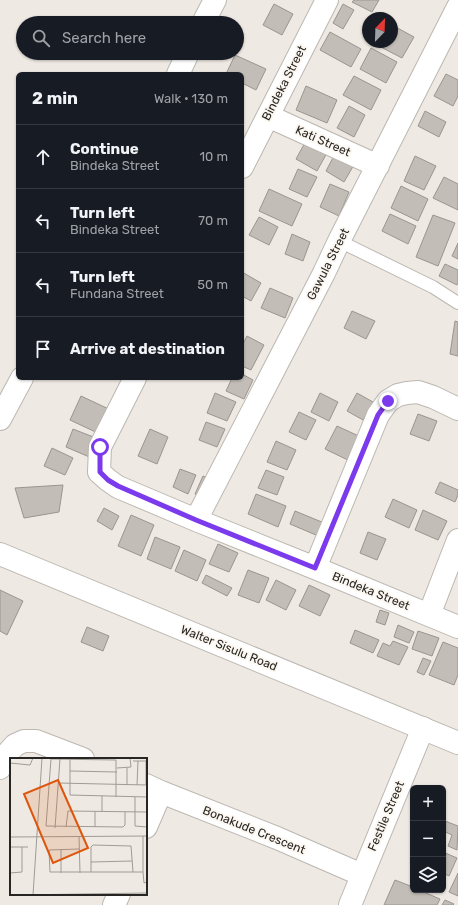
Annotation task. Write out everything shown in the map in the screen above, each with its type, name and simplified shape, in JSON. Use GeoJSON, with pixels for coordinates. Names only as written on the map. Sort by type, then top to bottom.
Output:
{"type":"FeatureCollection","features":[{"type":"Feature","properties":{"kind":"street"},"geometry":{"type":"LineString","coordinates":[[207,16],[215,0]]}},
{"type":"Feature","properties":{"kind":"street","name":"Bindeka Street"},"geometry":{"type":"LineString","coordinates":[[244,163],[327,0]]}},
{"type":"Feature","properties":{"kind":"street","name":"Gawula Street"},"geometry":{"type":"LineString","coordinates":[[196,520],[321,280],[378,166],[452,36],[458,7]]}},
{"type":"Feature","properties":{"kind":"street"},"geometry":{"type":"LineString","coordinates":[[179,72],[185,60]]}},
{"type":"Feature","properties":{"kind":"street","name":"Kati Street"},"geometry":{"type":"LineString","coordinates":[[268,116],[378,166]]}},
{"type":"Feature","properties":{"kind":"street"},"geometry":{"type":"LineString","coordinates":[[0,419],[21,380]]}},
{"type":"Feature","properties":{"kind":"street","name":"Bindeka Street"},"geometry":{"type":"LineString","coordinates":[[134,380],[100,447],[100,472],[108,480],[118,486],[196,520],[458,628]]}},
{"type":"Feature","properties":{"kind":"street"},"geometry":{"type":"LineString","coordinates":[[315,568],[378,415],[388,401],[398,395],[418,392],[433,397],[458,409]]}},
{"type":"Feature","properties":{"kind":"street"},"geometry":{"type":"LineString","coordinates":[[429,615],[458,540]]}},
{"type":"Feature","properties":{"kind":"street","name":"Walter Sisulu Road"},"geometry":{"type":"LineString","coordinates":[[0,554],[458,742]]}},
{"type":"Feature","properties":{"kind":"street","name":"Festile Street"},"geometry":{"type":"LineString","coordinates":[[350,905],[423,728]]}},
{"type":"Feature","properties":{"kind":"street"},"geometry":{"type":"LineString","coordinates":[[0,768],[5,756],[15,745],[24,741],[36,741],[81,758]]}},
{"type":"Feature","properties":{"kind":"street"},"geometry":{"type":"LineString","coordinates":[[147,822],[154,789]]}},
{"type":"Feature","properties":{"kind":"street","name":"Bonakude Crescent"},"geometry":{"type":"LineString","coordinates":[[154,789],[362,874]]}},
{"type":"Feature","properties":{"kind":"street"},"geometry":{"type":"LineString","coordinates":[[114,905],[119,895]]}},
{"type":"Feature","properties":{"kind":"lane"},"geometry":{"type":"LineString","coordinates":[[340,241],[433,287],[458,303]]}},
{"type":"Feature","properties":{"kind":"building"},"geometry":{"type":"Polygon","coordinates":[[[354,0],[379,0],[372,12],[352,2],[354,0]]]}},
{"type":"Feature","properties":{"kind":"building"},"geometry":{"type":"Polygon","coordinates":[[[274,4],[293,14],[282,35],[263,25],[274,4]]]}},
{"type":"Feature","properties":{"kind":"building"},"geometry":{"type":"Polygon","coordinates":[[[343,4],[354,10],[343,29],[333,23],[343,4]]]}},
{"type":"Feature","properties":{"kind":"building"},"geometry":{"type":"Polygon","coordinates":[[[398,28],[414,37],[402,58],[383,48],[398,48],[398,28]]]}},
{"type":"Feature","properties":{"kind":"building"},"geometry":{"type":"Polygon","coordinates":[[[330,32],[361,49],[351,67],[320,50],[330,32]]]}},
{"type":"Feature","properties":{"kind":"building"},"geometry":{"type":"Polygon","coordinates":[[[371,48],[397,62],[386,83],[360,69],[371,48]]]}},
{"type":"Feature","properties":{"kind":"building"},"geometry":{"type":"Polygon","coordinates":[[[244,59],[266,69],[256,90],[244,84],[244,72],[227,72],[233,60],[244,59]]]}},
{"type":"Feature","properties":{"kind":"building"},"geometry":{"type":"Polygon","coordinates":[[[446,74],[458,80],[458,96],[453,106],[434,96],[446,74]]]}},
{"type":"Feature","properties":{"kind":"building"},"geometry":{"type":"Polygon","coordinates":[[[354,76],[381,90],[371,110],[343,95],[354,76]]]}},
{"type":"Feature","properties":{"kind":"building"},"geometry":{"type":"Polygon","coordinates":[[[306,86],[337,100],[327,123],[296,110],[306,86]]]}},
{"type":"Feature","properties":{"kind":"building"},"geometry":{"type":"Polygon","coordinates":[[[349,106],[365,115],[354,137],[337,128],[349,106]]]}},
{"type":"Feature","properties":{"kind":"building"},"geometry":{"type":"Polygon","coordinates":[[[425,111],[446,122],[439,137],[418,126],[425,111]]]}},
{"type":"Feature","properties":{"kind":"building"},"geometry":{"type":"Polygon","coordinates":[[[307,139],[328,151],[317,171],[296,159],[307,139]]]}},
{"type":"Feature","properties":{"kind":"building"},"geometry":{"type":"Polygon","coordinates":[[[336,152],[355,163],[344,182],[326,171],[336,152]]]}},
{"type":"Feature","properties":{"kind":"building"},"geometry":{"type":"Polygon","coordinates":[[[415,156],[436,166],[424,190],[404,181],[415,156]]]}},
{"type":"Feature","properties":{"kind":"building"},"geometry":{"type":"Polygon","coordinates":[[[298,169],[317,177],[307,197],[289,189],[298,169]]]}},
{"type":"Feature","properties":{"kind":"building"},"geometry":{"type":"Polygon","coordinates":[[[444,177],[458,184],[458,210],[433,198],[444,177]]]}},
{"type":"Feature","properties":{"kind":"building"},"geometry":{"type":"Polygon","coordinates":[[[330,184],[349,192],[339,216],[320,207],[330,184]]]}},
{"type":"Feature","properties":{"kind":"building"},"geometry":{"type":"Polygon","coordinates":[[[401,186],[428,199],[418,221],[391,208],[401,186]]]}},
{"type":"Feature","properties":{"kind":"building"},"geometry":{"type":"Polygon","coordinates":[[[269,189],[302,204],[292,226],[259,211],[269,189]]]}},
{"type":"Feature","properties":{"kind":"building"},"geometry":{"type":"Polygon","coordinates":[[[390,214],[416,226],[408,244],[382,231],[390,214]]]}},
{"type":"Feature","properties":{"kind":"building"},"geometry":{"type":"Polygon","coordinates":[[[433,215],[455,223],[438,266],[416,257],[433,215]]]}},
{"type":"Feature","properties":{"kind":"building"},"geometry":{"type":"Polygon","coordinates":[[[259,217],[278,227],[269,245],[249,235],[259,217]]]}},
{"type":"Feature","properties":{"kind":"building"},"geometry":{"type":"Polygon","coordinates":[[[292,234],[310,242],[303,261],[285,254],[292,234]]]}},
{"type":"Feature","properties":{"kind":"building"},"geometry":{"type":"Polygon","coordinates":[[[458,243],[458,259],[452,256],[458,243]]]}},
{"type":"Feature","properties":{"kind":"building"},"geometry":{"type":"Polygon","coordinates":[[[445,264],[458,270],[457,285],[439,276],[445,264]]]}},
{"type":"Feature","properties":{"kind":"building"},"geometry":{"type":"Polygon","coordinates":[[[244,273],[261,283],[251,301],[244,297],[244,273]]]}},
{"type":"Feature","properties":{"kind":"building"},"geometry":{"type":"Polygon","coordinates":[[[270,288],[293,298],[285,318],[261,308],[270,288]]]}},
{"type":"Feature","properties":{"kind":"building"},"geometry":{"type":"Polygon","coordinates":[[[352,311],[375,321],[366,339],[344,328],[352,311]]]}},
{"type":"Feature","properties":{"kind":"building"},"geometry":{"type":"Polygon","coordinates":[[[455,321],[458,322],[458,356],[450,354],[455,321]]]}},
{"type":"Feature","properties":{"kind":"building"},"geometry":{"type":"Polygon","coordinates":[[[247,336],[264,345],[251,370],[244,367],[244,342],[247,336]]]}},
{"type":"Feature","properties":{"kind":"building"},"geometry":{"type":"Polygon","coordinates":[[[244,375],[253,380],[244,399],[226,391],[231,380],[244,380],[244,375]]]}},
{"type":"Feature","properties":{"kind":"building"},"geometry":{"type":"Polygon","coordinates":[[[215,393],[236,402],[227,421],[207,413],[215,393]]]}},
{"type":"Feature","properties":{"kind":"building"},"geometry":{"type":"Polygon","coordinates":[[[320,393],[338,402],[329,421],[311,412],[320,393]]]}},
{"type":"Feature","properties":{"kind":"building"},"geometry":{"type":"Polygon","coordinates":[[[357,393],[373,402],[363,420],[347,411],[357,393]]]}},
{"type":"Feature","properties":{"kind":"building"},"geometry":{"type":"Polygon","coordinates":[[[81,396],[113,411],[102,435],[70,420],[81,396]]]}},
{"type":"Feature","properties":{"kind":"building"},"geometry":{"type":"Polygon","coordinates":[[[299,412],[316,420],[306,440],[289,432],[299,412]]]}},
{"type":"Feature","properties":{"kind":"building"},"geometry":{"type":"Polygon","coordinates":[[[418,414],[437,421],[429,441],[410,434],[418,414]]]}},
{"type":"Feature","properties":{"kind":"building"},"geometry":{"type":"Polygon","coordinates":[[[206,422],[225,429],[217,447],[199,440],[206,422]]]}},
{"type":"Feature","properties":{"kind":"building"},"geometry":{"type":"Polygon","coordinates":[[[337,426],[363,438],[352,462],[325,449],[337,426]]]}},
{"type":"Feature","properties":{"kind":"building"},"geometry":{"type":"Polygon","coordinates":[[[73,429],[101,440],[94,459],[66,447],[73,429]]]}},
{"type":"Feature","properties":{"kind":"building"},"geometry":{"type":"Polygon","coordinates":[[[150,429],[168,437],[157,464],[138,456],[150,429]]]}},
{"type":"Feature","properties":{"kind":"building"},"geometry":{"type":"Polygon","coordinates":[[[276,441],[296,450],[287,470],[267,462],[276,441]]]}},
{"type":"Feature","properties":{"kind":"building"},"geometry":{"type":"Polygon","coordinates":[[[52,448],[73,458],[65,475],[44,466],[52,448]]]}},
{"type":"Feature","properties":{"kind":"building"},"geometry":{"type":"Polygon","coordinates":[[[180,469],[196,475],[188,494],[173,487],[180,469]]]}},
{"type":"Feature","properties":{"kind":"building"},"geometry":{"type":"Polygon","coordinates":[[[266,470],[284,477],[277,495],[258,488],[266,470]]]}},
{"type":"Feature","properties":{"kind":"building"},"geometry":{"type":"Polygon","coordinates":[[[203,476],[212,480],[204,498],[195,494],[203,476]]]}},
{"type":"Feature","properties":{"kind":"building"},"geometry":{"type":"Polygon","coordinates":[[[440,482],[458,490],[458,495],[455,502],[435,493],[440,482]]]}},
{"type":"Feature","properties":{"kind":"building"},"geometry":{"type":"Polygon","coordinates":[[[63,485],[59,512],[24,518],[15,488],[63,485]]]}},
{"type":"Feature","properties":{"kind":"building"},"geometry":{"type":"Polygon","coordinates":[[[256,494],[286,506],[278,527],[248,514],[256,494]]]}},
{"type":"Feature","properties":{"kind":"building"},"geometry":{"type":"Polygon","coordinates":[[[393,499],[417,510],[409,528],[385,517],[393,499]]]}},
{"type":"Feature","properties":{"kind":"building"},"geometry":{"type":"Polygon","coordinates":[[[104,508],[119,516],[112,530],[97,521],[104,508]]]}},
{"type":"Feature","properties":{"kind":"building"},"geometry":{"type":"Polygon","coordinates":[[[423,510],[447,521],[438,540],[415,530],[423,510]]]}},
{"type":"Feature","properties":{"kind":"building"},"geometry":{"type":"Polygon","coordinates":[[[295,511],[329,525],[323,538],[290,524],[295,511]]]}},
{"type":"Feature","properties":{"kind":"building"},"geometry":{"type":"Polygon","coordinates":[[[131,515],[154,525],[141,556],[118,546],[131,515]]]}},
{"type":"Feature","properties":{"kind":"building"},"geometry":{"type":"Polygon","coordinates":[[[368,532],[386,539],[377,560],[360,553],[368,532]]]}},
{"type":"Feature","properties":{"kind":"building"},"geometry":{"type":"Polygon","coordinates":[[[155,537],[180,547],[171,569],[147,559],[155,537]]]}},
{"type":"Feature","properties":{"kind":"building"},"geometry":{"type":"Polygon","coordinates":[[[218,544],[238,553],[229,572],[209,564],[218,544]]]}},
{"type":"Feature","properties":{"kind":"building"},"geometry":{"type":"Polygon","coordinates":[[[184,550],[206,560],[197,581],[175,571],[184,550]]]}},
{"type":"Feature","properties":{"kind":"building"},"geometry":{"type":"Polygon","coordinates":[[[248,570],[269,578],[259,603],[238,595],[248,570]]]}},
{"type":"Feature","properties":{"kind":"building"},"geometry":{"type":"Polygon","coordinates":[[[206,575],[232,588],[227,596],[202,583],[206,575]]]}},
{"type":"Feature","properties":{"kind":"building"},"geometry":{"type":"Polygon","coordinates":[[[276,580],[296,590],[286,610],[266,600],[276,580]]]}},
{"type":"Feature","properties":{"kind":"building"},"geometry":{"type":"Polygon","coordinates":[[[309,585],[330,595],[320,616],[299,606],[309,585]]]}},
{"type":"Feature","properties":{"kind":"building"},"geometry":{"type":"Polygon","coordinates":[[[0,590],[23,601],[7,635],[0,631],[0,590]]]}},
{"type":"Feature","properties":{"kind":"building"},"geometry":{"type":"Polygon","coordinates":[[[380,610],[389,613],[385,625],[376,622],[380,610]]]}},
{"type":"Feature","properties":{"kind":"building"},"geometry":{"type":"Polygon","coordinates":[[[398,625],[414,632],[409,643],[394,637],[398,625]]]}},
{"type":"Feature","properties":{"kind":"building"},"geometry":{"type":"Polygon","coordinates":[[[87,627],[109,636],[103,651],[81,642],[87,627]]]}},
{"type":"Feature","properties":{"kind":"building"},"geometry":{"type":"Polygon","coordinates":[[[355,630],[379,640],[373,653],[350,643],[355,630]]]}},
{"type":"Feature","properties":{"kind":"building"},"geometry":{"type":"Polygon","coordinates":[[[418,631],[439,638],[432,656],[412,649],[418,631]]]}},
{"type":"Feature","properties":{"kind":"building"},"geometry":{"type":"Polygon","coordinates":[[[393,641],[408,647],[399,665],[377,656],[383,643],[390,646],[393,641]]]}},
{"type":"Feature","properties":{"kind":"building"},"geometry":{"type":"Polygon","coordinates":[[[443,642],[458,648],[458,675],[454,685],[429,675],[443,642]]]}},
{"type":"Feature","properties":{"kind":"building"},"geometry":{"type":"Polygon","coordinates":[[[423,658],[431,661],[424,675],[417,672],[423,658]]]}},
{"type":"Feature","properties":{"kind":"building"},"geometry":{"type":"Polygon","coordinates":[[[446,821],[458,826],[457,850],[448,846],[452,835],[446,832],[446,821]]]}},
{"type":"Feature","properties":{"kind":"building"},"geometry":{"type":"Polygon","coordinates":[[[446,853],[457,858],[449,876],[446,874],[446,853]]]}},
{"type":"Feature","properties":{"kind":"building"},"geometry":{"type":"Polygon","coordinates":[[[458,873],[458,896],[449,892],[458,873]]]}},
{"type":"Feature","properties":{"kind":"building"},"geometry":{"type":"Polygon","coordinates":[[[395,880],[410,886],[410,893],[426,893],[440,899],[437,905],[384,905],[395,880]]]}},
{"type":"Feature","properties":{"kind":"building"},"geometry":{"type":"Polygon","coordinates":[[[445,900],[454,904],[442,905],[445,900]]]}},
{"type":"Feature","properties":{"kind":"route"},"geometry":{"type":"LineString","coordinates":[[100,447],[100,472],[108,480],[118,486],[196,520],[315,568],[378,415],[388,401]]}}]}
